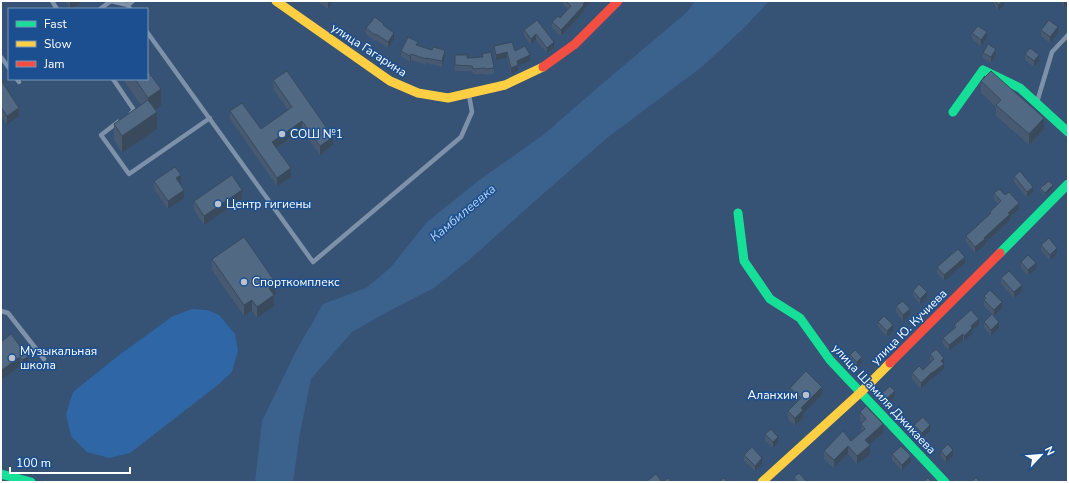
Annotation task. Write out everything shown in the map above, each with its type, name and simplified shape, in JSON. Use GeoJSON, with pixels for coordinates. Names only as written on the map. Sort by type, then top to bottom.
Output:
{"type":"FeatureCollection","features":[{"type":"Feature","properties":{"kind":"street","name":"улица Гагарина"},"geometry":{"type":"LineString","coordinates":[[276,1],[390,80],[418,93],[448,98],[505,85],[542,68],[575,44],[618,1]]}},
{"type":"Feature","properties":{"kind":"street"},"geometry":{"type":"LineString","coordinates":[[953,112],[983,70],[1020,88],[1068,132]]}},
{"type":"Feature","properties":{"kind":"street","name":"улица Ю. Кучиева"},"geometry":{"type":"LineString","coordinates":[[762,482],[861,392],[1068,184]]}},
{"type":"Feature","properties":{"kind":"street","name":"улица Шамиля Джикаева"},"geometry":{"type":"LineString","coordinates":[[738,213],[744,261],[770,299],[800,318],[830,360],[945,482]]}},
{"type":"Feature","properties":{"kind":"street"},"geometry":{"type":"LineString","coordinates":[[1,474],[31,482]]}},
{"type":"Feature","properties":{"kind":"lane"},"geometry":{"type":"LineString","coordinates":[[101,8],[111,1],[129,7],[133,1]]}},
{"type":"Feature","properties":{"kind":"lane"},"geometry":{"type":"LineString","coordinates":[[148,33],[313,262],[461,137],[472,112],[469,93]]}},
{"type":"Feature","properties":{"kind":"lane"},"geometry":{"type":"LineString","coordinates":[[1037,103],[1052,52],[1068,35]]}},
{"type":"Feature","properties":{"kind":"lane"},"geometry":{"type":"LineString","coordinates":[[1,57],[8,67]]}},
{"type":"Feature","properties":{"kind":"lane"},"geometry":{"type":"LineString","coordinates":[[114,80],[134,110],[129,114]]}},
{"type":"Feature","properties":{"kind":"lane"},"geometry":{"type":"LineString","coordinates":[[123,119],[101,135],[129,174],[210,118]]}},
{"type":"Feature","properties":{"kind":"lane"},"geometry":{"type":"LineString","coordinates":[[1,311],[8,313],[44,359]]}},
{"type":"Feature","properties":{"kind":"shaded area"},"geometry":{"type":"Polygon","coordinates":[[[192,309],[207,310],[219,315],[235,334],[238,350],[232,372],[218,385],[130,453],[109,458],[87,452],[71,436],[66,414],[73,392],[118,356],[173,316],[192,309]]]}},
{"type":"Feature","properties":{"kind":"water","name":"Камбилеевка"},"geometry":{"type":"Polygon","coordinates":[[[695,1],[769,1],[746,26],[703,66],[607,138],[469,260],[434,288],[352,332],[311,379],[300,433],[293,482],[255,482],[262,421],[297,349],[323,304],[366,288],[390,268],[427,222],[478,181],[543,135],[686,13],[695,1]]]}},
{"type":"Feature","properties":{"kind":"building"},"geometry":{"type":"Polygon","coordinates":[[[566,1],[586,1],[561,30],[552,22],[558,16],[560,18],[571,6],[566,1]]]}},
{"type":"Feature","properties":{"kind":"building"},"geometry":{"type":"Polygon","coordinates":[[[996,1],[1003,1],[998,5],[996,1]]]}},
{"type":"Feature","properties":{"kind":"building"},"geometry":{"type":"Polygon","coordinates":[[[375,17],[394,33],[388,42],[366,28],[375,17]]]}},
{"type":"Feature","properties":{"kind":"building"},"geometry":{"type":"Polygon","coordinates":[[[537,20],[554,42],[547,48],[536,34],[531,39],[524,30],[537,20]]]}},
{"type":"Feature","properties":{"kind":"building"},"geometry":{"type":"Polygon","coordinates":[[[1049,20],[1058,27],[1050,37],[1041,30],[1049,20]]]}},
{"type":"Feature","properties":{"kind":"building"},"geometry":{"type":"Polygon","coordinates":[[[978,26],[987,32],[981,40],[972,33],[978,26]]]}},
{"type":"Feature","properties":{"kind":"building"},"geometry":{"type":"Polygon","coordinates":[[[408,37],[418,42],[416,45],[432,50],[433,47],[445,50],[442,61],[426,59],[411,54],[410,56],[401,51],[408,37]]]}},
{"type":"Feature","properties":{"kind":"building"},"geometry":{"type":"Polygon","coordinates":[[[512,42],[515,51],[525,46],[530,55],[517,61],[518,65],[511,68],[507,52],[496,55],[494,46],[512,42]]]}},
{"type":"Feature","properties":{"kind":"building"},"geometry":{"type":"Polygon","coordinates":[[[988,44],[996,49],[991,57],[983,53],[988,44]]]}},
{"type":"Feature","properties":{"kind":"building"},"geometry":{"type":"Polygon","coordinates":[[[1030,48],[1039,55],[1034,61],[1025,54],[1030,48]]]}},
{"type":"Feature","properties":{"kind":"building"},"geometry":{"type":"Polygon","coordinates":[[[491,52],[494,68],[473,69],[472,66],[455,65],[455,55],[467,55],[467,58],[483,57],[482,54],[491,52]]]}},
{"type":"Feature","properties":{"kind":"building"},"geometry":{"type":"Polygon","coordinates":[[[148,71],[161,89],[148,98],[136,80],[148,80],[148,71]]]}},
{"type":"Feature","properties":{"kind":"building","name":"СОШ №1"},"geometry":{"type":"Polygon","coordinates":[[[287,71],[333,137],[320,146],[302,121],[272,142],[291,168],[277,178],[230,111],[242,103],[261,129],[292,107],[273,80],[287,71]]]}},
{"type":"Feature","properties":{"kind":"building"},"geometry":{"type":"Polygon","coordinates":[[[991,71],[1044,118],[1029,134],[996,105],[1001,100],[981,81],[991,71]]]}},
{"type":"Feature","properties":{"kind":"building"},"geometry":{"type":"Polygon","coordinates":[[[1,80],[19,108],[7,116],[1,107],[1,80]]]}},
{"type":"Feature","properties":{"kind":"building"},"geometry":{"type":"Polygon","coordinates":[[[148,100],[157,112],[122,136],[114,124],[148,100]]]}},
{"type":"Feature","properties":{"kind":"building"},"geometry":{"type":"Polygon","coordinates":[[[175,167],[181,175],[176,178],[184,190],[168,201],[154,181],[175,167]]]}},
{"type":"Feature","properties":{"kind":"building"},"geometry":{"type":"Polygon","coordinates":[[[1020,171],[1033,187],[1027,192],[1014,176],[1020,171]]]}},
{"type":"Feature","properties":{"kind":"building"},"geometry":{"type":"Polygon","coordinates":[[[232,175],[242,190],[204,216],[194,201],[232,175]]]}},
{"type":"Feature","properties":{"kind":"building"},"geometry":{"type":"Polygon","coordinates":[[[1049,181],[1053,185],[1045,193],[1040,188],[1049,181]]]}},
{"type":"Feature","properties":{"kind":"building"},"geometry":{"type":"Polygon","coordinates":[[[999,189],[1005,195],[1009,192],[1019,203],[1008,213],[1010,214],[984,238],[985,239],[975,247],[966,236],[991,213],[990,212],[1001,201],[994,193],[999,189]]]}},
{"type":"Feature","properties":{"kind":"building","name":"Спорткомплекс"},"geometry":{"type":"Polygon","coordinates":[[[244,237],[276,283],[269,288],[274,295],[257,307],[252,300],[244,305],[212,259],[244,237]]]}},
{"type":"Feature","properties":{"kind":"building"},"geometry":{"type":"Polygon","coordinates":[[[1049,238],[1057,248],[1050,255],[1041,245],[1049,238]]]}},
{"type":"Feature","properties":{"kind":"building"},"geometry":{"type":"Polygon","coordinates":[[[958,249],[965,257],[944,275],[937,267],[958,249]]]}},
{"type":"Feature","properties":{"kind":"building"},"geometry":{"type":"Polygon","coordinates":[[[1028,255],[1036,263],[1028,270],[1021,262],[1028,255]]]}},
{"type":"Feature","properties":{"kind":"building"},"geometry":{"type":"Polygon","coordinates":[[[1009,271],[1022,285],[1014,292],[1001,278],[1009,271]]]}},
{"type":"Feature","properties":{"kind":"building"},"geometry":{"type":"Polygon","coordinates":[[[919,284],[927,292],[920,299],[913,291],[919,284]]]}},
{"type":"Feature","properties":{"kind":"building"},"geometry":{"type":"Polygon","coordinates":[[[990,290],[1002,302],[994,310],[984,300],[986,298],[984,296],[990,290]]]}},
{"type":"Feature","properties":{"kind":"building"},"geometry":{"type":"Polygon","coordinates":[[[903,301],[910,309],[903,315],[896,306],[903,301]]]}},
{"type":"Feature","properties":{"kind":"building"},"geometry":{"type":"Polygon","coordinates":[[[971,310],[979,319],[971,326],[972,328],[964,336],[963,334],[949,345],[943,338],[956,327],[954,325],[971,310]]]}},
{"type":"Feature","properties":{"kind":"building"},"geometry":{"type":"Polygon","coordinates":[[[992,314],[999,322],[991,330],[984,322],[992,314]]]}},
{"type":"Feature","properties":{"kind":"building"},"geometry":{"type":"Polygon","coordinates":[[[884,316],[893,325],[887,331],[878,322],[884,316]]]}},
{"type":"Feature","properties":{"kind":"building"},"geometry":{"type":"Polygon","coordinates":[[[11,334],[28,357],[22,360],[20,357],[2,370],[1,342],[11,334]]]}},
{"type":"Feature","properties":{"kind":"building"},"geometry":{"type":"Polygon","coordinates":[[[936,349],[944,358],[941,361],[944,364],[932,372],[921,383],[912,373],[919,366],[923,370],[934,359],[930,354],[936,349]]]}},
{"type":"Feature","properties":{"kind":"building"},"geometry":{"type":"Polygon","coordinates":[[[855,350],[862,357],[857,362],[850,355],[855,350]]]}},
{"type":"Feature","properties":{"kind":"building"},"geometry":{"type":"Polygon","coordinates":[[[806,371],[822,387],[801,408],[803,410],[795,418],[788,411],[801,398],[790,388],[806,371]]]}},
{"type":"Feature","properties":{"kind":"building"},"geometry":{"type":"Polygon","coordinates":[[[890,386],[895,391],[884,401],[879,396],[890,386]]]}},
{"type":"Feature","properties":{"kind":"building"},"geometry":{"type":"Polygon","coordinates":[[[866,406],[883,424],[865,440],[870,445],[857,456],[848,446],[834,460],[824,451],[843,431],[851,441],[865,429],[861,424],[866,419],[860,412],[866,406]]]}},
{"type":"Feature","properties":{"kind":"building"},"geometry":{"type":"Polygon","coordinates":[[[923,417],[930,425],[922,433],[914,425],[923,417]]]}},
{"type":"Feature","properties":{"kind":"building"},"geometry":{"type":"Polygon","coordinates":[[[771,429],[778,437],[773,442],[765,434],[771,429]]]}},
{"type":"Feature","properties":{"kind":"building"},"geometry":{"type":"Polygon","coordinates":[[[948,444],[953,450],[946,457],[941,451],[948,444]]]}},
{"type":"Feature","properties":{"kind":"building"},"geometry":{"type":"Polygon","coordinates":[[[901,446],[911,456],[902,465],[892,454],[901,446]]]}},
{"type":"Feature","properties":{"kind":"building"},"geometry":{"type":"Polygon","coordinates":[[[752,447],[762,458],[755,466],[744,455],[752,447]]]}},
{"type":"Feature","properties":{"kind":"building"},"geometry":{"type":"Polygon","coordinates":[[[799,473],[807,482],[798,482],[794,477],[799,473]]]}},
{"type":"Feature","properties":{"kind":"building"},"geometry":{"type":"Polygon","coordinates":[[[656,474],[662,482],[646,482],[656,474]]]}},
{"type":"Feature","properties":{"kind":"building"},"geometry":{"type":"Polygon","coordinates":[[[668,478],[671,482],[663,482],[668,478]]]}},
{"type":"Feature","properties":{"kind":"building"},"geometry":{"type":"Polygon","coordinates":[[[724,478],[727,482],[718,482],[724,478]]]}},
{"type":"Feature","properties":{"kind":"building"},"geometry":{"type":"Polygon","coordinates":[[[928,478],[932,482],[923,482],[928,478]]]}},
{"type":"Feature","properties":{"kind":"building"},"geometry":{"type":"Polygon","coordinates":[[[976,478],[980,482],[971,482],[976,478]]]}},
{"type":"Feature","properties":{"kind":"traffic: fast"},"geometry":{"type":"LineString","coordinates":[[953,112],[983,70],[1020,88],[1068,132]]}},
{"type":"Feature","properties":{"kind":"traffic: fast"},"geometry":{"type":"LineString","coordinates":[[1000,253],[1068,184]]}},
{"type":"Feature","properties":{"kind":"traffic: fast"},"geometry":{"type":"LineString","coordinates":[[738,213],[744,261],[770,299],[800,318],[830,360],[945,482]]}},
{"type":"Feature","properties":{"kind":"traffic: fast"},"geometry":{"type":"LineString","coordinates":[[1,474],[31,482]]}},
{"type":"Feature","properties":{"kind":"traffic: slow"},"geometry":{"type":"LineString","coordinates":[[276,1],[390,81],[418,93],[448,98],[505,85],[543,67]]}},
{"type":"Feature","properties":{"kind":"traffic: slow"},"geometry":{"type":"LineString","coordinates":[[762,482],[861,392],[890,363]]}},
{"type":"Feature","properties":{"kind":"traffic: jam"},"geometry":{"type":"LineString","coordinates":[[543,67],[575,44],[618,1]]}},
{"type":"Feature","properties":{"kind":"traffic: jam"},"geometry":{"type":"LineString","coordinates":[[890,363],[1000,253]]}},
{"type":"Feature","properties":{"kind":"place","name":"СОШ №1"},"geometry":{"type":"Point","coordinates":[282,134]}},
{"type":"Feature","properties":{"kind":"place","name":"Центр гигиены"},"geometry":{"type":"Point","coordinates":[218,204]}},
{"type":"Feature","properties":{"kind":"place","name":"Спорткомплекс"},"geometry":{"type":"Point","coordinates":[244,282]}},
{"type":"Feature","properties":{"kind":"place","name":"Музыкальная школа"},"geometry":{"type":"Point","coordinates":[12,358]}},
{"type":"Feature","properties":{"kind":"place","name":"Аланхим"},"geometry":{"type":"Point","coordinates":[806,395]}}]}
